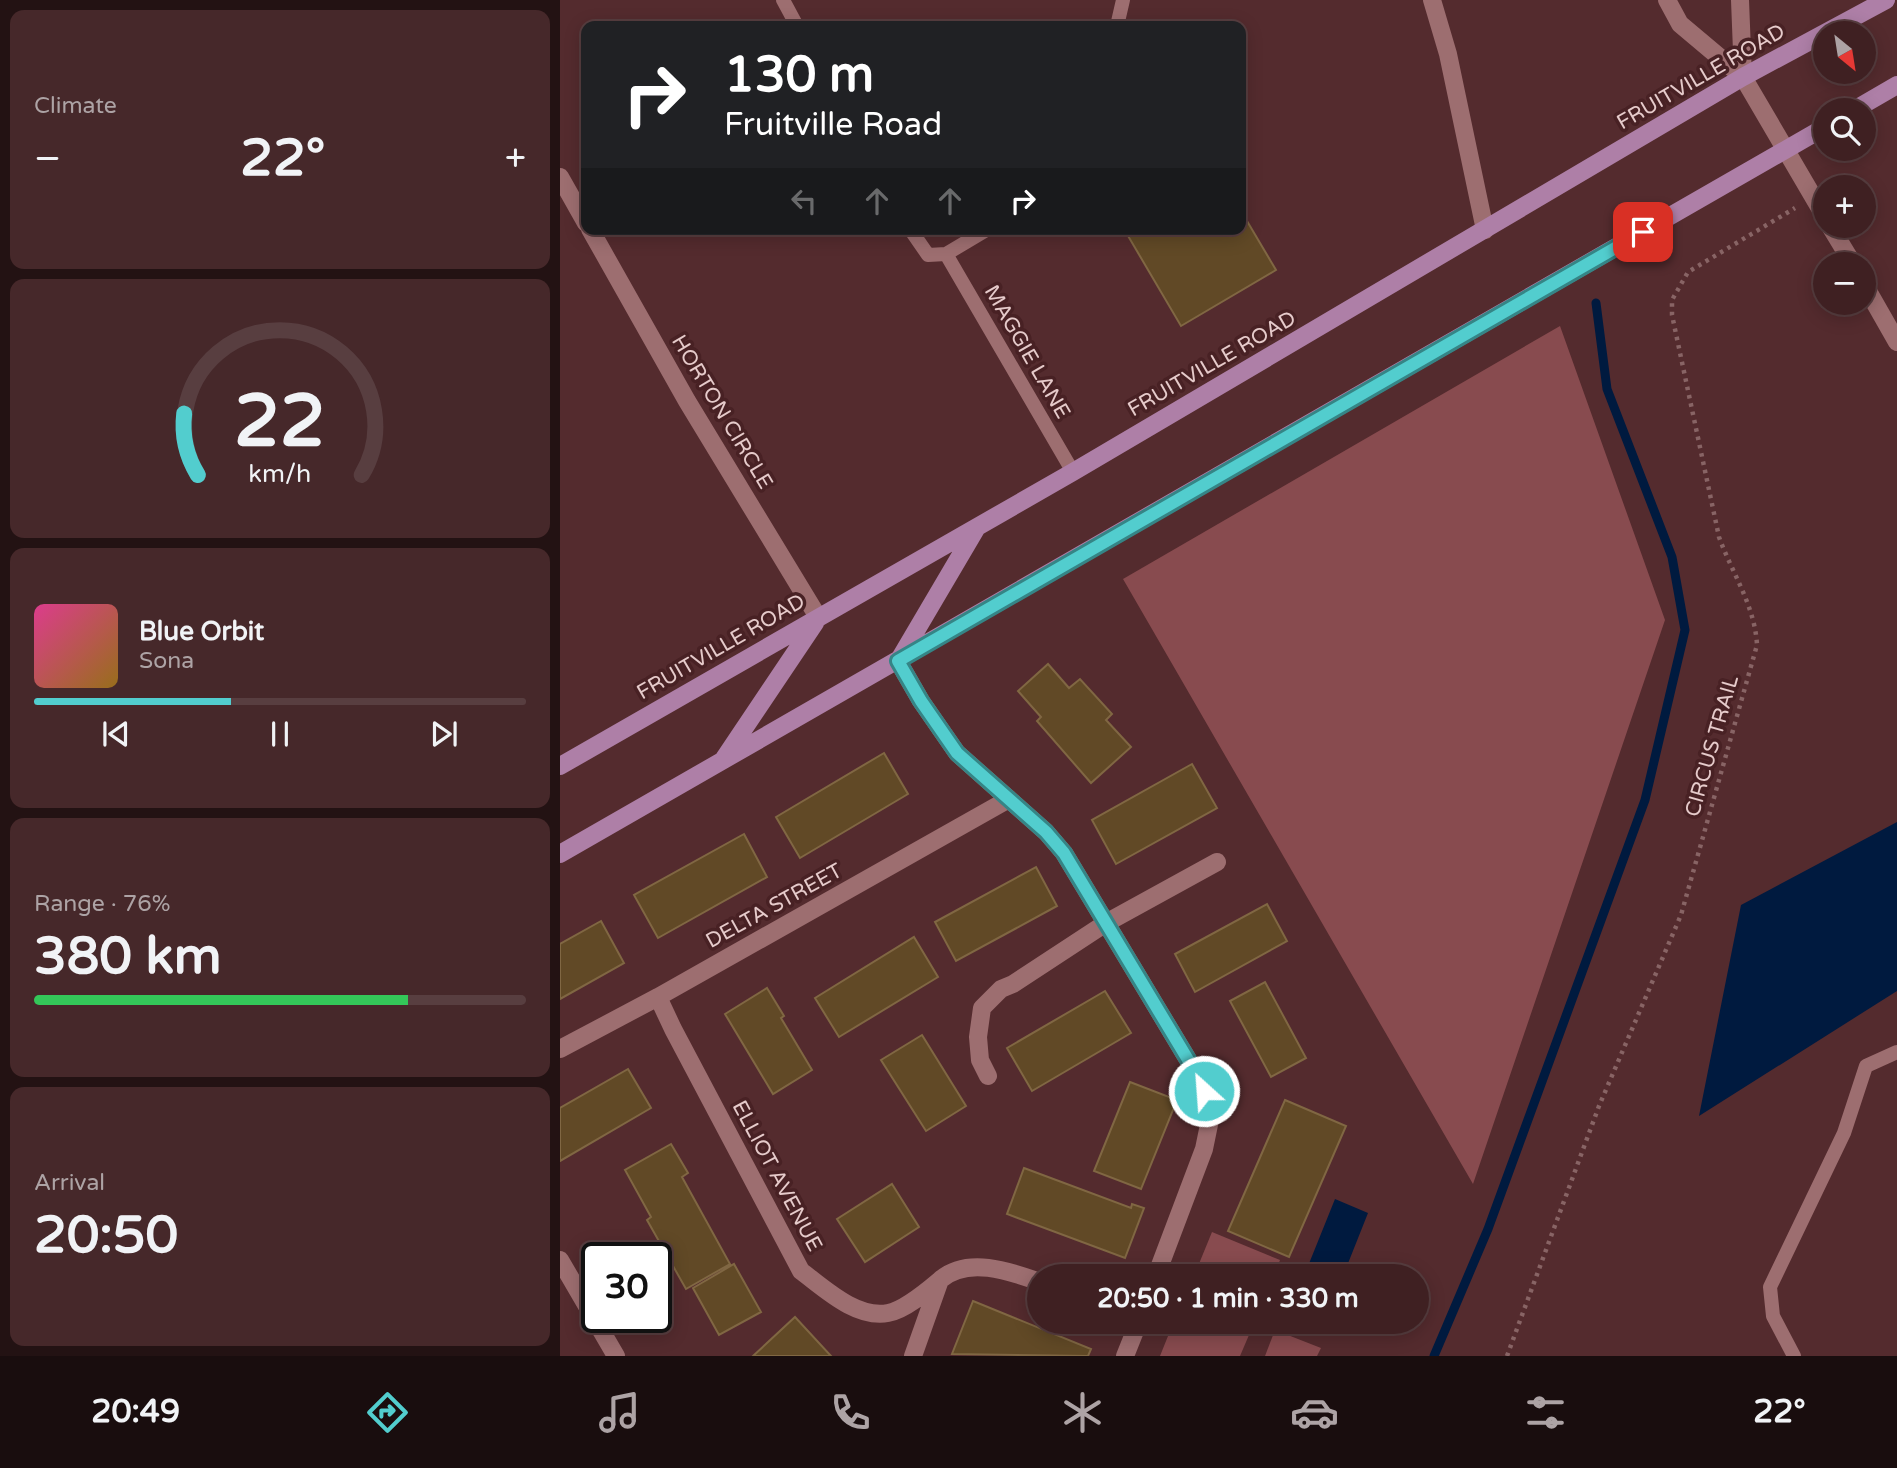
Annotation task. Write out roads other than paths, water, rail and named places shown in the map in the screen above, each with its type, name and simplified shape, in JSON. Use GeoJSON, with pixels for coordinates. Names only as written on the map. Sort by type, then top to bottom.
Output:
{"type":"FeatureCollection","features":[{"type":"Feature","properties":{"kind":"main road","name":"FRUITVILLE ROAD"},"geometry":{"type":"LineString","coordinates":[[560,766],[1073,472],[1743,77],[1884,1]]}},
{"type":"Feature","properties":{"kind":"main road"},"geometry":{"type":"LineString","coordinates":[[1875,98],[1897,85]]}},
{"type":"Feature","properties":{"kind":"main road"},"geometry":{"type":"LineString","coordinates":[[560,854],[1813,134]]}},
{"type":"Feature","properties":{"kind":"main road"},"geometry":{"type":"LineString","coordinates":[[898,661],[978,526]]}},
{"type":"Feature","properties":{"kind":"main road"},"geometry":{"type":"LineString","coordinates":[[721,762],[818,617]]}},
{"type":"Feature","properties":{"kind":"street"},"geometry":{"type":"LineString","coordinates":[[1432,0],[1448,54],[1485,230]]}},
{"type":"Feature","properties":{"kind":"street"},"geometry":{"type":"LineString","coordinates":[[1667,0],[1680,24],[1743,77],[1813,195]]}},
{"type":"Feature","properties":{"kind":"street"},"geometry":{"type":"LineString","coordinates":[[1740,0],[1743,77]]}},
{"type":"Feature","properties":{"kind":"street"},"geometry":{"type":"LineString","coordinates":[[560,177],[581,214]]}},
{"type":"Feature","properties":{"kind":"street","name":"HORTON CIRCLE"},"geometry":{"type":"LineString","coordinates":[[593,235],[687,401],[818,617]]}},
{"type":"Feature","properties":{"kind":"street"},"geometry":{"type":"LineString","coordinates":[[1876,305],[1897,342]]}},
{"type":"Feature","properties":{"kind":"street"},"geometry":{"type":"LineString","coordinates":[[898,661],[921,701],[957,753],[1046,832],[1064,853],[1196,1073],[1212,1110],[1203,1149],[1160,1264]]}},
{"type":"Feature","properties":{"kind":"street","name":"DELTA STREET"},"geometry":{"type":"LineString","coordinates":[[560,1049],[658,997],[1009,799]]}},
{"type":"Feature","properties":{"kind":"street"},"geometry":{"type":"LineString","coordinates":[[988,1076],[981,1060],[978,1037],[982,1008],[1001,989],[1013,984],[1106,923],[1217,862]]}},
{"type":"Feature","properties":{"kind":"street","name":"ELLIOT AVENUE"},"geometry":{"type":"LineString","coordinates":[[658,997],[801,1270],[830,1293],[862,1311],[889,1313],[921,1296],[948,1272],[957,1269],[999,1268],[1027,1278]]}},
{"type":"Feature","properties":{"kind":"street"},"geometry":{"type":"LineString","coordinates":[[560,1260],[616,1356]]}},
{"type":"Feature","properties":{"kind":"street"},"geometry":{"type":"LineString","coordinates":[[914,1356],[940,1280]]}},
{"type":"Feature","properties":{"kind":"street"},"geometry":{"type":"LineString","coordinates":[[1125,1356],[1134,1334]]}},
{"type":"Feature","properties":{"kind":"lane"},"geometry":{"type":"LineString","coordinates":[[783,0],[794,21]]}},
{"type":"Feature","properties":{"kind":"lane"},"geometry":{"type":"LineString","coordinates":[[1118,21],[1123,0]]}},
{"type":"Feature","properties":{"kind":"lane"},"geometry":{"type":"LineString","coordinates":[[914,235],[928,255],[946,254],[978,235]]}},
{"type":"Feature","properties":{"kind":"lane","name":"MAGGIE LANE"},"geometry":{"type":"LineString","coordinates":[[946,254],[1073,472]]}},
{"type":"Feature","properties":{"kind":"lane"},"geometry":{"type":"LineString","coordinates":[[1794,1356],[1773,1316],[1770,1287],[1844,1133],[1866,1066],[1897,1052]]}},
{"type":"Feature","properties":{"kind":"water"},"geometry":{"type":"Polygon","coordinates":[[[1897,822],[1897,991],[1699,1116],[1741,905],[1897,822]]]}},
{"type":"Feature","properties":{"kind":"water"},"geometry":{"type":"Polygon","coordinates":[[[1335,1199],[1368,1213],[1348,1264],[1309,1264],[1335,1199]]]}},
{"type":"Feature","properties":{"kind":"waterway"},"geometry":{"type":"LineString","coordinates":[[1434,1356],[1488,1229],[1645,800],[1685,630],[1672,557],[1607,389],[1596,303]]}}]}
